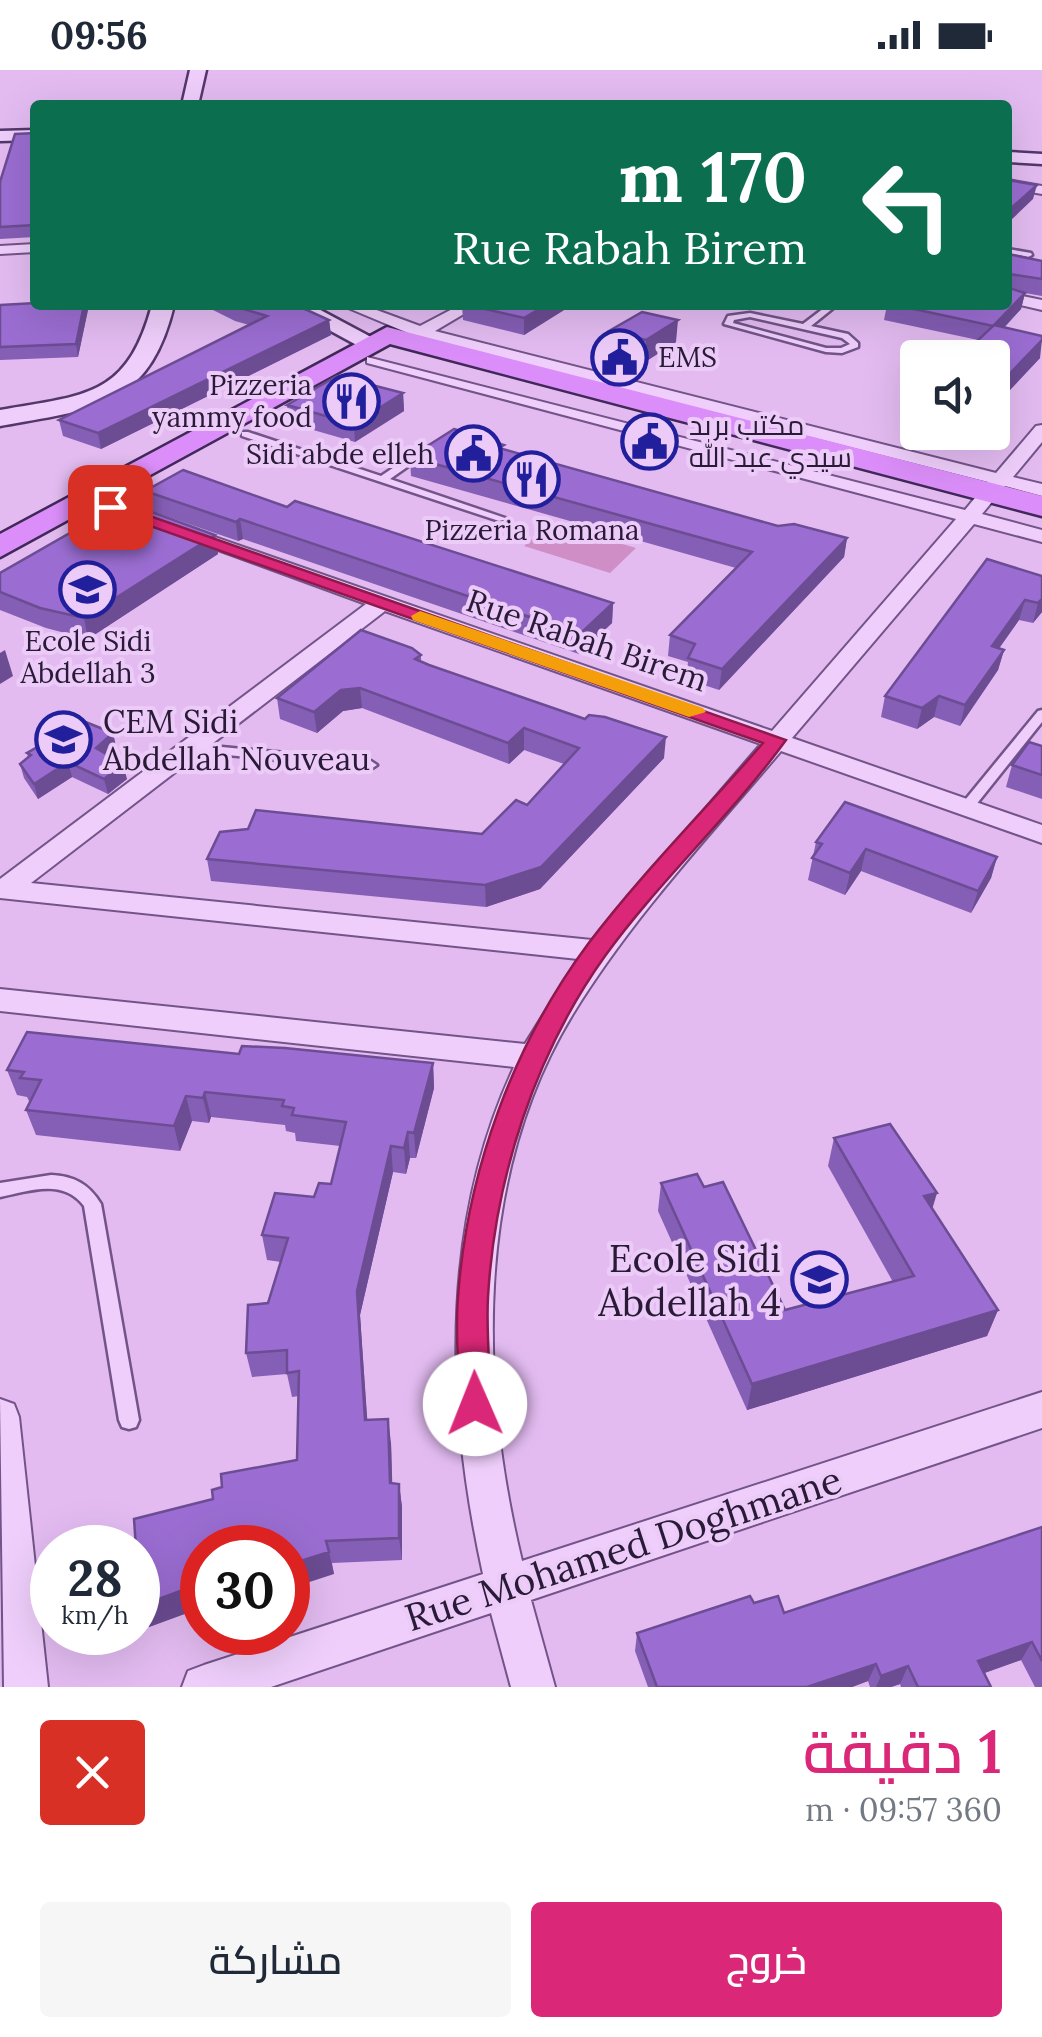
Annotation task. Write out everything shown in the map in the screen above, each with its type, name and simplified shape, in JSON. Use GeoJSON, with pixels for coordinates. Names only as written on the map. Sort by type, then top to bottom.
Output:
{"type":"FeatureCollection","features":[{"type":"Feature","properties":{"kind":"main road"},"geometry":{"type":"LineString","coordinates":[[191,100],[198,70]]}},
{"type":"Feature","properties":{"kind":"main road"},"geometry":{"type":"LineString","coordinates":[[0,136],[30,134]]}},
{"type":"Feature","properties":{"kind":"main road"},"geometry":{"type":"LineString","coordinates":[[1012,157],[1042,158]]}},
{"type":"Feature","properties":{"kind":"main road"},"geometry":{"type":"LineString","coordinates":[[0,418],[78,400],[130,378],[148,354],[161,310]]}},
{"type":"Feature","properties":{"kind":"main road"},"geometry":{"type":"LineString","coordinates":[[308,310],[393,341],[987,498],[1042,519]]}},
{"type":"Feature","properties":{"kind":"main road"},"geometry":{"type":"LineString","coordinates":[[333,310],[393,341]]}},
{"type":"Feature","properties":{"kind":"main road"},"geometry":{"type":"LineString","coordinates":[[0,570],[246,434],[393,341]]}},
{"type":"Feature","properties":{"kind":"main road"},"geometry":{"type":"LineString","coordinates":[[0,547],[393,341]]}},
{"type":"Feature","properties":{"kind":"main road"},"geometry":{"type":"LineString","coordinates":[[987,498],[1042,506]]}},
{"type":"Feature","properties":{"kind":"street"},"geometry":{"type":"LineString","coordinates":[[1012,185],[1042,190]]}},
{"type":"Feature","properties":{"kind":"street"},"geometry":{"type":"LineString","coordinates":[[0,250],[30,248]]}},
{"type":"Feature","properties":{"kind":"street"},"geometry":{"type":"LineString","coordinates":[[1012,299],[1042,306]]}},
{"type":"Feature","properties":{"kind":"street"},"geometry":{"type":"LineString","coordinates":[[355,310],[393,341]]}},
{"type":"Feature","properties":{"kind":"street"},"geometry":{"type":"LineString","coordinates":[[393,341],[434,310]]}},
{"type":"Feature","properties":{"kind":"street"},"geometry":{"type":"LineString","coordinates":[[393,341],[459,310]]}},
{"type":"Feature","properties":{"kind":"street"},"geometry":{"type":"LineString","coordinates":[[533,1687],[503,1586],[475,1404],[473,1298],[488,1192],[502,1139],[533,1057],[596,951],[1042,430]]}},
{"type":"Feature","properties":{"kind":"street"},"geometry":{"type":"LineString","coordinates":[[987,498],[1042,490]]}},
{"type":"Feature","properties":{"kind":"street"},"geometry":{"type":"LineString","coordinates":[[987,498],[1042,536]]}},
{"type":"Feature","properties":{"kind":"street","name":"Rue Rabah Birem"},"geometry":{"type":"LineString","coordinates":[[110,507],[1042,834]]}},
{"type":"Feature","properties":{"kind":"street"},"geometry":{"type":"LineString","coordinates":[[2,889],[382,603]]}},
{"type":"Feature","properties":{"kind":"street"},"geometry":{"type":"LineString","coordinates":[[2,889],[596,951]]}},
{"type":"Feature","properties":{"kind":"street"},"geometry":{"type":"LineString","coordinates":[[0,1000],[533,1057]]}},
{"type":"Feature","properties":{"kind":"street","name":"Rue Mohamed Doghmane"},"geometry":{"type":"LineString","coordinates":[[204,1687],[1042,1410]]}},
{"type":"Feature","properties":{"kind":"street"},"geometry":{"type":"LineString","coordinates":[[0,1416],[26,1687]]}},
{"type":"Feature","properties":{"kind":"lane"},"geometry":{"type":"LineString","coordinates":[[1012,252],[1028,255]]}},
{"type":"Feature","properties":{"kind":"lane"},"geometry":{"type":"LineString","coordinates":[[805,327],[846,336],[855,345],[842,351],[826,350],[728,324],[736,316],[750,316],[805,327],[827,310]]}},
{"type":"Feature","properties":{"kind":"lane"},"geometry":{"type":"LineString","coordinates":[[246,434],[503,519]]}},
{"type":"Feature","properties":{"kind":"lane"},"geometry":{"type":"LineString","coordinates":[[383,479],[428,448]]}},
{"type":"Feature","properties":{"kind":"lane"},"geometry":{"type":"LineString","coordinates":[[966,808],[1042,714]]}},
{"type":"Feature","properties":{"kind":"lane"},"geometry":{"type":"LineString","coordinates":[[190,748],[370,765]]}},
{"type":"Feature","properties":{"kind":"lane"},"geometry":{"type":"LineString","coordinates":[[0,1190],[66,1181],[84,1190],[92,1204],[128,1420]]}},
{"type":"Feature","properties":{"kind":"shaded area"},"geometry":{"type":"Polygon","coordinates":[[[551,523],[636,548],[610,573],[524,546],[551,523]]]}},
{"type":"Feature","properties":{"kind":"building"},"geometry":{"type":"Polygon","coordinates":[[[30,133],[30,225],[0,227],[0,182],[15,134],[30,133]]]}},
{"type":"Feature","properties":{"kind":"building"},"geometry":{"type":"Polygon","coordinates":[[[1012,181],[1037,185],[1012,207],[1012,181]]]}},
{"type":"Feature","properties":{"kind":"building"},"geometry":{"type":"Polygon","coordinates":[[[1012,255],[1042,261],[1042,279],[1012,274],[1012,255]]]}},
{"type":"Feature","properties":{"kind":"building"},"geometry":{"type":"Polygon","coordinates":[[[1012,289],[1025,293],[1012,306],[1012,289]]]}},
{"type":"Feature","properties":{"kind":"building"},"geometry":{"type":"Polygon","coordinates":[[[30,303],[30,310],[83,310],[76,344],[0,347],[0,305],[30,303]]]}},
{"type":"Feature","properties":{"kind":"building"},"geometry":{"type":"Polygon","coordinates":[[[247,310],[307,310],[329,320],[98,433],[59,420],[267,316],[247,310]]]}},
{"type":"Feature","properties":{"kind":"building"},"geometry":{"type":"Polygon","coordinates":[[[490,310],[538,310],[524,318],[490,310]]]}},
{"type":"Feature","properties":{"kind":"building"},"geometry":{"type":"Polygon","coordinates":[[[918,310],[1009,310],[993,326],[918,310]]]}},
{"type":"Feature","properties":{"kind":"building"},"geometry":{"type":"Polygon","coordinates":[[[642,312],[678,320],[646,340],[609,331],[642,312]]]}},
{"type":"Feature","properties":{"kind":"building"},"geometry":{"type":"Polygon","coordinates":[[[994,325],[1042,336],[1010,373],[1010,340],[978,340],[994,325]]]}},
{"type":"Feature","properties":{"kind":"building"},"geometry":{"type":"Polygon","coordinates":[[[337,376],[403,393],[354,424],[287,405],[337,376]]]}},
{"type":"Feature","properties":{"kind":"building"},"geometry":{"type":"Polygon","coordinates":[[[454,429],[504,445],[499,448],[778,526],[794,524],[847,538],[722,669],[688,658],[695,644],[670,635],[752,552],[410,457],[454,429]]]}},
{"type":"Feature","properties":{"kind":"building"},"geometry":{"type":"Polygon","coordinates":[[[183,470],[287,507],[295,501],[613,603],[580,634],[240,519],[236,522],[145,491],[183,470]]]}},
{"type":"Feature","properties":{"kind":"building"},"geometry":{"type":"Polygon","coordinates":[[[124,502],[215,535],[84,618],[40,608],[0,592],[0,573],[124,502]]]}},
{"type":"Feature","properties":{"kind":"building"},"geometry":{"type":"Polygon","coordinates":[[[987,559],[1042,576],[1042,599],[1038,603],[1025,600],[992,646],[1004,650],[965,705],[939,696],[922,708],[885,696],[987,559]]]}},
{"type":"Feature","properties":{"kind":"building"},"geometry":{"type":"Polygon","coordinates":[[[361,630],[412,648],[421,655],[415,659],[429,665],[585,719],[589,715],[605,717],[666,737],[541,867],[485,885],[207,859],[220,832],[248,829],[256,810],[482,834],[516,800],[527,805],[579,748],[524,728],[508,743],[360,688],[341,690],[314,712],[277,698],[361,630]]]}},
{"type":"Feature","properties":{"kind":"building"},"geometry":{"type":"Polygon","coordinates":[[[83,721],[113,733],[96,748],[123,764],[104,779],[68,762],[34,784],[20,764],[31,755],[27,753],[83,721]]]}},
{"type":"Feature","properties":{"kind":"building"},"geometry":{"type":"Polygon","coordinates":[[[1029,742],[1042,746],[1042,775],[1012,765],[1029,742]]]}},
{"type":"Feature","properties":{"kind":"building"},"geometry":{"type":"Polygon","coordinates":[[[845,802],[997,857],[978,891],[866,849],[850,873],[812,858],[822,844],[816,842],[845,802]]]}},
{"type":"Feature","properties":{"kind":"building"},"geometry":{"type":"Polygon","coordinates":[[[27,1032],[239,1054],[242,1046],[433,1063],[414,1133],[408,1132],[404,1148],[391,1146],[357,1291],[365,1420],[388,1419],[390,1483],[399,1484],[399,1538],[326,1541],[329,1552],[310,1558],[310,1525],[180,1525],[180,1591],[160,1599],[160,1525],[134,1525],[134,1519],[213,1499],[212,1490],[222,1487],[221,1474],[297,1460],[299,1371],[287,1373],[287,1350],[246,1353],[248,1305],[268,1303],[288,1238],[262,1235],[275,1193],[314,1197],[319,1183],[331,1184],[346,1122],[292,1115],[294,1108],[282,1106],[284,1100],[205,1092],[203,1098],[186,1096],[174,1126],[26,1110],[41,1080],[20,1078],[24,1072],[7,1070],[27,1032]]]}},
{"type":"Feature","properties":{"kind":"building"},"geometry":{"type":"Polygon","coordinates":[[[890,1124],[937,1193],[924,1196],[998,1310],[752,1384],[661,1183],[697,1174],[704,1187],[723,1182],[785,1310],[914,1276],[834,1138],[890,1124]]]}},
{"type":"Feature","properties":{"kind":"building"},"geometry":{"type":"Polygon","coordinates":[[[1042,1527],[1042,1661],[1032,1642],[978,1661],[991,1687],[918,1687],[908,1666],[881,1676],[876,1664],[807,1687],[657,1687],[637,1633],[750,1596],[754,1603],[778,1596],[784,1613],[1042,1527]]]}},
{"type":"Feature","properties":{"kind":"slow traffic"},"geometry":{"type":"LineString","coordinates":[[420,616],[696,712]]}},
{"type":"Feature","properties":{"kind":"place","name":"EMS"},"geometry":{"type":"Point","coordinates":[619,357]}},
{"type":"Feature","properties":{"kind":"place","name":"Pizzeria yammy food"},"geometry":{"type":"Point","coordinates":[351,401]}},
{"type":"Feature","properties":{"kind":"place","name":"مكتب بريد سيدي عبد الله"},"geometry":{"type":"Point","coordinates":[650,441]}},
{"type":"Feature","properties":{"kind":"place","name":"Sidi abde elleh"},"geometry":{"type":"Point","coordinates":[473,454]}},
{"type":"Feature","properties":{"kind":"place","name":"Pizzeria Romana"},"geometry":{"type":"Point","coordinates":[532,479]}},
{"type":"Feature","properties":{"kind":"place","name":"Ecole Sidi Abdellah 3"},"geometry":{"type":"Point","coordinates":[88,590]}},
{"type":"Feature","properties":{"kind":"place","name":"CEM Sidi Abdellah Nouveau"},"geometry":{"type":"Point","coordinates":[64,739]}},
{"type":"Feature","properties":{"kind":"place","name":"Ecole Sidi Abdellah 4"},"geometry":{"type":"Point","coordinates":[820,1280]}},
{"type":"Feature","properties":{"kind":"route"},"geometry":{"type":"LineString","coordinates":[[110,507],[776,740],[596,951],[533,1057],[502,1139],[484,1209],[473,1298],[475,1404]]}}]}
